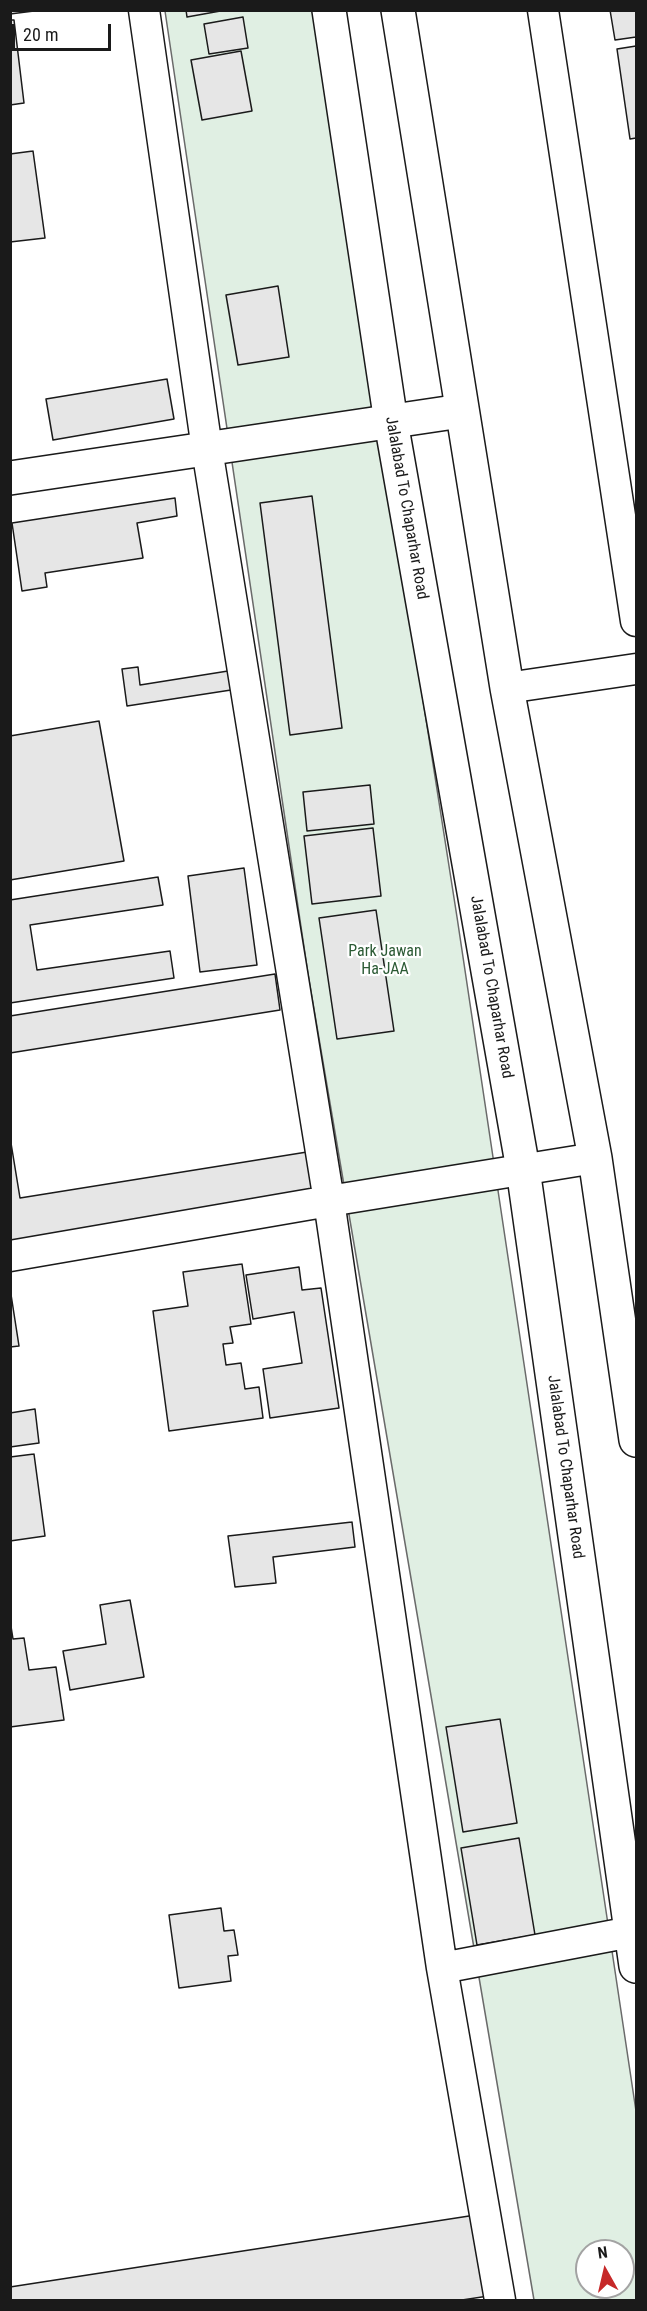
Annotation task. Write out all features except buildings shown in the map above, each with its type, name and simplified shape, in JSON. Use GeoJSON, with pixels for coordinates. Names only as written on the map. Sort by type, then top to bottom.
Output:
{"type":"FeatureCollection","features":[{"type":"Feature","properties":{"kind":"main road","name":"Jalalabad To Chaparhar Road"},"geometry":{"type":"LineString","coordinates":[[329,10],[391,422],[523,1169],[636,1966]]}},
{"type":"Feature","properties":{"kind":"main road"},"geometry":{"type":"LineString","coordinates":[[398,10],[507,688],[595,1158],[636,1440]]}},
{"type":"Feature","properties":{"kind":"main road"},"geometry":{"type":"LineString","coordinates":[[10,478],[461,411]]}},
{"type":"Feature","properties":{"kind":"street"},"geometry":{"type":"LineString","coordinates":[[144,10],[207,449],[329,1201],[442,1968],[500,2301]]}},
{"type":"Feature","properties":{"kind":"street"},"geometry":{"type":"LineString","coordinates":[[543,10],[636,621]]}},
{"type":"Feature","properties":{"kind":"street"},"geometry":{"type":"LineString","coordinates":[[507,688],[636,669]]}},
{"type":"Feature","properties":{"kind":"street"},"geometry":{"type":"LineString","coordinates":[[10,1256],[595,1158]]}},
{"type":"Feature","properties":{"kind":"street"},"geometry":{"type":"LineString","coordinates":[[442,1968],[631,1932]]}},
{"type":"Feature","properties":{"kind":"green space","name":"Park Jawan Ha-JAA"},"geometry":{"type":"Polygon","coordinates":[[[165,11],[315,11],[457,917],[636,2111],[636,2300],[534,2300],[308,974],[165,11]]]}}]}
